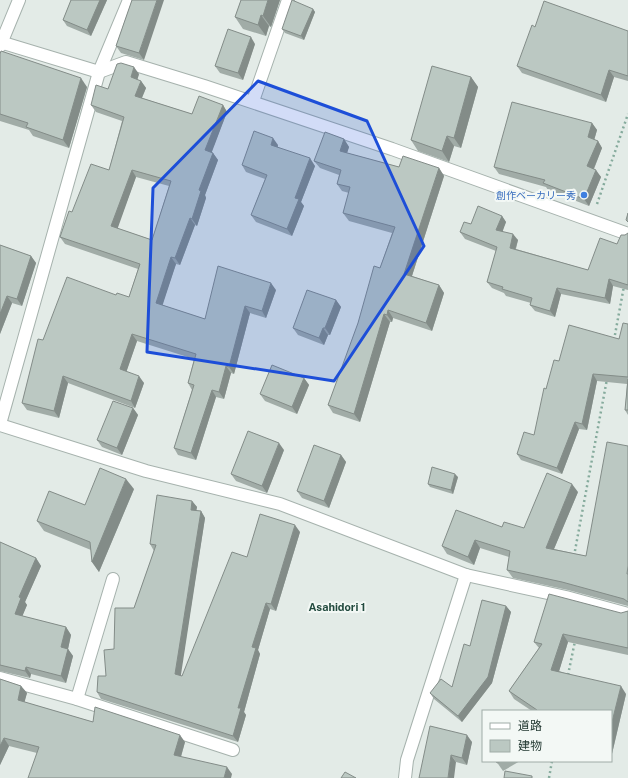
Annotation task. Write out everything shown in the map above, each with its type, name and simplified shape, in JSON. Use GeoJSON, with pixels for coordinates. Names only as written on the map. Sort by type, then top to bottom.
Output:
{"type":"FeatureCollection","features":[{"type":"Feature","properties":{"kind":"street"},"geometry":{"type":"LineString","coordinates":[[19,0],[1,43],[100,72],[126,62],[253,102],[392,149],[628,234]]}},
{"type":"Feature","properties":{"kind":"street"},"geometry":{"type":"LineString","coordinates":[[129,0],[100,72],[0,425],[146,471],[280,504],[466,575],[566,597],[628,614]]}},
{"type":"Feature","properties":{"kind":"street"},"geometry":{"type":"LineString","coordinates":[[253,102],[288,0]]}},
{"type":"Feature","properties":{"kind":"street"},"geometry":{"type":"LineString","coordinates":[[405,778],[407,760],[466,575]]}},
{"type":"Feature","properties":{"kind":"street"},"geometry":{"type":"LineString","coordinates":[[77,699],[113,579]]}},
{"type":"Feature","properties":{"kind":"street"},"geometry":{"type":"LineString","coordinates":[[0,678],[77,699],[233,750]]}},
{"type":"Feature","properties":{"kind":"path"},"geometry":{"type":"LineString","coordinates":[[591,220],[628,114]]}},
{"type":"Feature","properties":{"kind":"path"},"geometry":{"type":"LineString","coordinates":[[614,343],[625,281]]}},
{"type":"Feature","properties":{"kind":"path"},"geometry":{"type":"LineString","coordinates":[[573,558],[608,374]]}},
{"type":"Feature","properties":{"kind":"path"},"geometry":{"type":"LineString","coordinates":[[566,682],[575,638]]}},
{"type":"Feature","properties":{"kind":"path"},"geometry":{"type":"LineString","coordinates":[[548,778],[552,762]]}},
{"type":"Feature","properties":{"kind":"highlighted area"},"geometry":{"type":"Polygon","coordinates":[[[258,81],[367,121],[424,246],[334,381],[147,352],[153,188],[258,81]]]}},
{"type":"Feature","properties":{"kind":"building"},"geometry":{"type":"Polygon","coordinates":[[[71,0],[100,0],[87,30],[63,20],[71,0]]]}},
{"type":"Feature","properties":{"kind":"building"},"geometry":{"type":"Polygon","coordinates":[[[132,0],[157,0],[139,53],[116,46],[132,0]]]}},
{"type":"Feature","properties":{"kind":"building"},"geometry":{"type":"Polygon","coordinates":[[[241,0],[268,0],[263,16],[261,15],[258,25],[235,17],[241,0]]]}},
{"type":"Feature","properties":{"kind":"building"},"geometry":{"type":"Polygon","coordinates":[[[292,0],[313,9],[301,36],[282,29],[292,0]]]}},
{"type":"Feature","properties":{"kind":"building"},"geometry":{"type":"Polygon","coordinates":[[[544,1],[628,31],[628,76],[609,70],[601,95],[517,66],[532,25],[535,27],[544,1]]]}},
{"type":"Feature","properties":{"kind":"building"},"geometry":{"type":"Polygon","coordinates":[[[228,29],[251,37],[238,73],[215,66],[228,29]]]}},
{"type":"Feature","properties":{"kind":"building"},"geometry":{"type":"Polygon","coordinates":[[[1,51],[81,78],[63,140],[26,127],[28,123],[0,114],[1,51]]]}},
{"type":"Feature","properties":{"kind":"building"},"geometry":{"type":"Polygon","coordinates":[[[121,63],[134,67],[131,77],[141,81],[135,96],[192,114],[199,96],[223,105],[205,150],[213,153],[199,190],[201,191],[192,219],[190,218],[175,258],[171,257],[156,303],[205,319],[218,266],[271,283],[262,311],[245,306],[229,367],[226,366],[219,392],[212,390],[191,453],[174,448],[194,385],[188,383],[196,354],[132,334],[120,369],[139,376],[131,401],[63,376],[54,411],[22,403],[38,339],[43,340],[67,277],[116,295],[117,293],[129,297],[140,264],[60,237],[69,211],[72,212],[91,164],[109,170],[124,117],[91,105],[96,85],[108,89],[117,64],[121,63]],[[132,170],[111,226],[152,240],[171,181],[132,170]]]}},
{"type":"Feature","properties":{"kind":"building"},"geometry":{"type":"Polygon","coordinates":[[[432,66],[471,77],[454,138],[447,136],[442,151],[411,140],[432,66]]]}},
{"type":"Feature","properties":{"kind":"building"},"geometry":{"type":"Polygon","coordinates":[[[512,102],[592,123],[588,137],[598,141],[587,166],[596,170],[584,199],[543,183],[545,180],[494,167],[512,102]]]}},
{"type":"Feature","properties":{"kind":"building"},"geometry":{"type":"Polygon","coordinates":[[[254,131],[273,138],[271,145],[310,158],[295,198],[299,199],[287,229],[251,215],[267,175],[242,165],[254,131]]]}},
{"type":"Feature","properties":{"kind":"building"},"geometry":{"type":"Polygon","coordinates":[[[325,132],[344,139],[340,151],[399,167],[403,156],[439,168],[404,274],[439,285],[426,323],[388,310],[387,315],[384,314],[354,414],[328,405],[358,323],[374,266],[380,268],[395,227],[343,213],[350,187],[337,184],[341,170],[314,161],[325,132]]]}},
{"type":"Feature","properties":{"kind":"building"},"geometry":{"type":"Polygon","coordinates":[[[478,206],[502,216],[496,230],[513,234],[510,248],[588,270],[600,238],[617,244],[621,235],[628,233],[628,285],[609,279],[605,298],[557,288],[550,311],[530,305],[532,298],[502,289],[503,287],[487,282],[497,247],[460,232],[464,222],[471,224],[478,206]]]}},
{"type":"Feature","properties":{"kind":"building"},"geometry":{"type":"Polygon","coordinates":[[[0,245],[31,256],[17,299],[7,296],[0,314],[0,245]]]}},
{"type":"Feature","properties":{"kind":"building"},"geometry":{"type":"Polygon","coordinates":[[[307,290],[336,300],[325,328],[323,328],[319,338],[293,328],[307,290]]]}},
{"type":"Feature","properties":{"kind":"building"},"geometry":{"type":"Polygon","coordinates":[[[623,323],[628,324],[628,377],[593,374],[582,424],[575,422],[557,468],[517,454],[524,432],[534,435],[544,388],[546,389],[554,360],[559,361],[569,325],[619,339],[623,323]]]}},
{"type":"Feature","properties":{"kind":"building"},"geometry":{"type":"Polygon","coordinates":[[[272,365],[304,378],[292,407],[260,394],[272,365]]]}},
{"type":"Feature","properties":{"kind":"building"},"geometry":{"type":"Polygon","coordinates":[[[628,379],[628,410],[625,410],[628,379]]]}},
{"type":"Feature","properties":{"kind":"building"},"geometry":{"type":"Polygon","coordinates":[[[113,401],[133,408],[117,448],[97,440],[113,401]]]}},
{"type":"Feature","properties":{"kind":"building"},"geometry":{"type":"Polygon","coordinates":[[[248,431],[279,443],[262,486],[231,474],[248,431]]]}},
{"type":"Feature","properties":{"kind":"building"},"geometry":{"type":"Polygon","coordinates":[[[607,442],[628,446],[628,602],[624,599],[562,582],[507,570],[510,551],[475,540],[468,557],[442,546],[456,510],[502,527],[504,522],[524,528],[547,473],[572,484],[546,548],[586,556],[607,442]]]}},
{"type":"Feature","properties":{"kind":"building"},"geometry":{"type":"Polygon","coordinates":[[[314,445],[341,455],[324,501],[297,491],[314,445]]]}},
{"type":"Feature","properties":{"kind":"building"},"geometry":{"type":"Polygon","coordinates":[[[432,467],[455,474],[451,490],[428,484],[432,467]]]}},
{"type":"Feature","properties":{"kind":"building"},"geometry":{"type":"Polygon","coordinates":[[[100,468],[126,479],[92,562],[90,542],[37,521],[49,491],[85,505],[100,468]]]}},
{"type":"Feature","properties":{"kind":"building"},"geometry":{"type":"Polygon","coordinates":[[[157,495],[192,501],[191,510],[201,511],[175,674],[182,676],[232,552],[247,557],[260,514],[295,525],[271,604],[266,603],[252,647],[256,648],[238,708],[241,708],[233,736],[97,692],[98,676],[106,676],[104,650],[114,649],[115,608],[134,608],[156,545],[150,544],[157,495]]]}},
{"type":"Feature","properties":{"kind":"building"},"geometry":{"type":"Polygon","coordinates":[[[0,542],[36,558],[19,597],[21,598],[15,614],[66,627],[61,647],[68,649],[61,676],[26,667],[25,671],[0,665],[0,542]]]}},
{"type":"Feature","properties":{"kind":"building"},"geometry":{"type":"Polygon","coordinates":[[[549,594],[621,613],[628,611],[628,648],[563,634],[551,670],[621,686],[612,722],[612,710],[537,710],[509,691],[542,644],[534,642],[549,594]]]}},
{"type":"Feature","properties":{"kind":"building"},"geometry":{"type":"Polygon","coordinates":[[[482,600],[506,606],[488,677],[458,716],[430,693],[441,679],[452,687],[464,644],[470,646],[482,600]]]}},
{"type":"Feature","properties":{"kind":"building"},"geometry":{"type":"Polygon","coordinates":[[[0,679],[21,686],[18,700],[93,722],[95,707],[180,735],[174,755],[227,767],[224,778],[28,778],[39,747],[4,738],[0,746],[0,679]]]}},
{"type":"Feature","properties":{"kind":"building"},"geometry":{"type":"Polygon","coordinates":[[[430,726],[467,735],[462,758],[451,755],[448,778],[419,778],[430,726]]]}},
{"type":"Feature","properties":{"kind":"building"},"geometry":{"type":"Polygon","coordinates":[[[505,771],[532,776],[532,778],[504,778],[505,771]]]}},
{"type":"Feature","properties":{"kind":"building"},"geometry":{"type":"Polygon","coordinates":[[[345,772],[356,778],[341,778],[345,772]]]}},
{"type":"Feature","properties":{"kind":"place","name":"創作ベーカリー秀"},"geometry":{"type":"Point","coordinates":[584,195]}},
{"type":"Feature","properties":{"kind":"district","name":"Asahidori 1"},"geometry":{"type":"Point","coordinates":[337,607]}}]}
